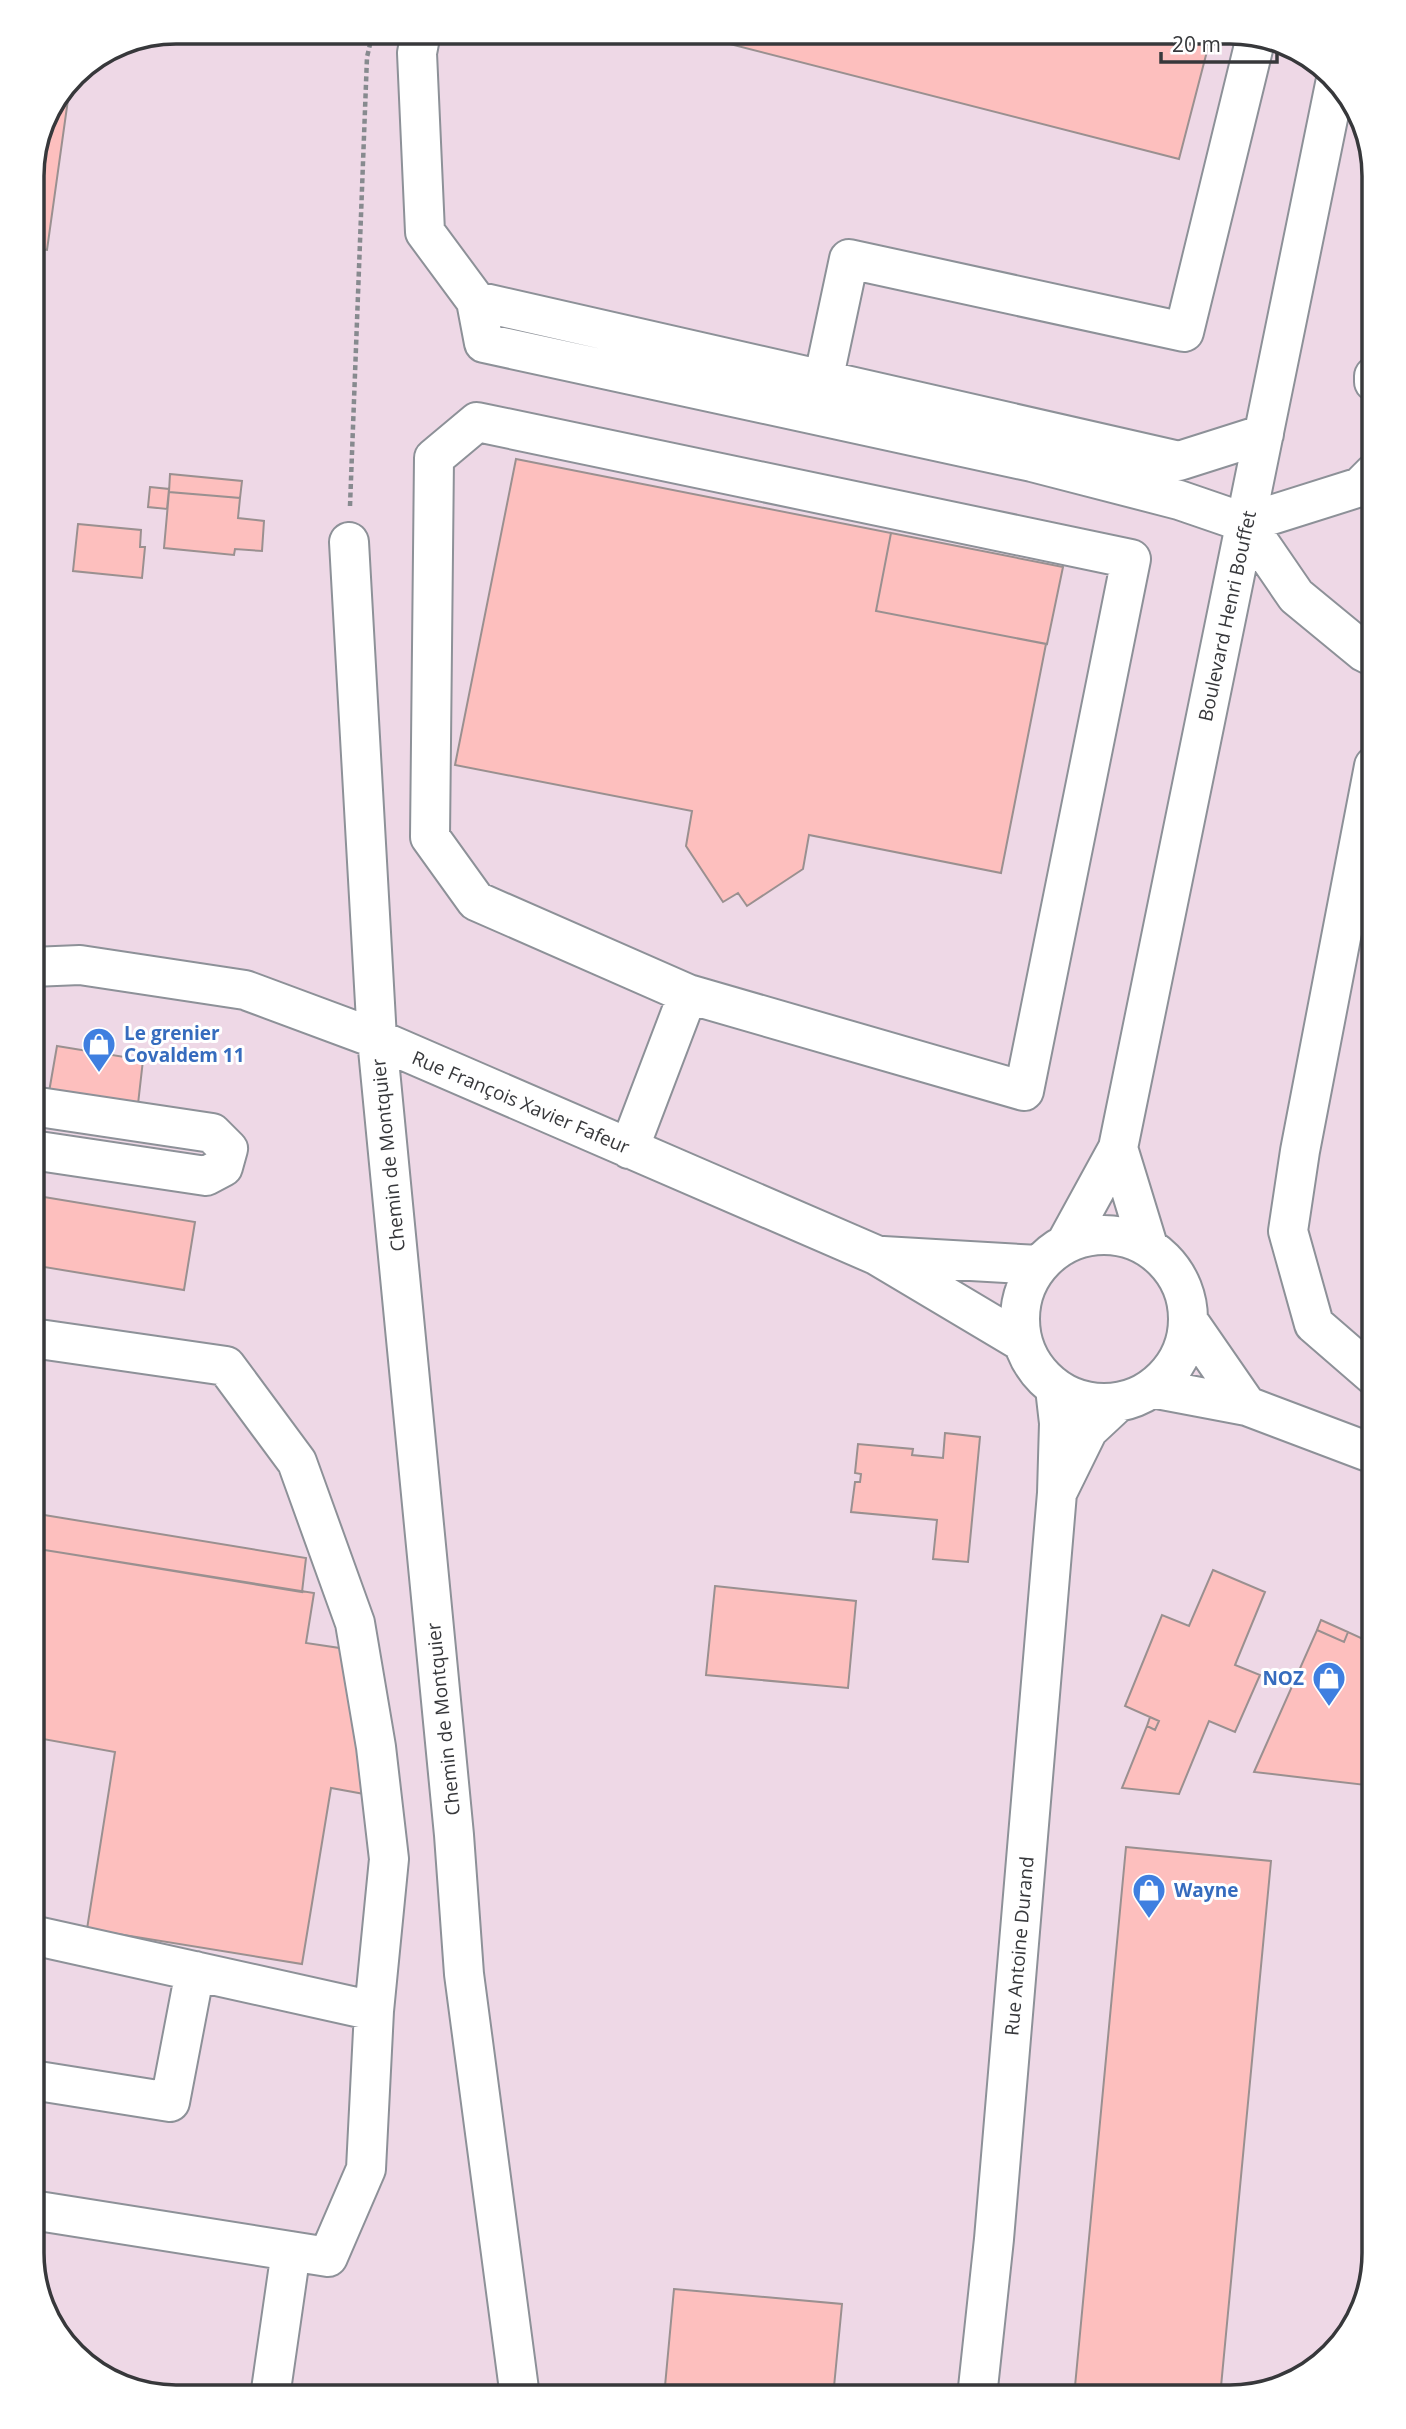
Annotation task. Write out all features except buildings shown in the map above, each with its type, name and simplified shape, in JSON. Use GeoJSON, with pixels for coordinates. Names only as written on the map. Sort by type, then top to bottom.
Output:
{"type":"FeatureCollection","features":[{"type":"Feature","properties":{"kind":"street"},"geometry":{"type":"LineString","coordinates":[[419,44],[425,232],[475,301],[484,343],[1032,461],[1179,500],[1246,523],[1362,485]]}},
{"type":"Feature","properties":{"kind":"street"},"geometry":{"type":"LineString","coordinates":[[823,382],[849,259],[1184,332],[1254,46]]}},
{"type":"Feature","properties":{"kind":"street","name":"Boulevard Henri Bouffet"},"geometry":{"type":"LineString","coordinates":[[1052,1254],[1118,1148],[1333,93]]}},
{"type":"Feature","properties":{"kind":"street"},"geometry":{"type":"LineString","coordinates":[[475,301],[1179,461],[1264,434]]}},
{"type":"Feature","properties":{"kind":"street"},"geometry":{"type":"LineString","coordinates":[[477,422],[1131,559],[1024,1091],[688,994],[475,901],[430,837],[434,458],[477,422]]}},
{"type":"Feature","properties":{"kind":"street"},"geometry":{"type":"LineString","coordinates":[[1246,523],[1296,596],[1362,650]]}},
{"type":"Feature","properties":{"kind":"street","name":"Chemin de Montquier"},"geometry":{"type":"LineString","coordinates":[[349,542],[377,1040],[453,1821],[464,1974],[518,2385]]}},
{"type":"Feature","properties":{"kind":"street"},"geometry":{"type":"LineString","coordinates":[[1362,828],[1300,1151],[1288,1231],[1314,1324],[1362,1366]]}},
{"type":"Feature","properties":{"kind":"street","name":"Rue François Xavier Fafeur"},"geometry":{"type":"LineString","coordinates":[[44,966],[80,965],[245,990],[377,1040],[876,1255],[1022,1342]]}},
{"type":"Feature","properties":{"kind":"street"},"geometry":{"type":"LineString","coordinates":[[629,1149],[648,1107],[688,994]]}},
{"type":"Feature","properties":{"kind":"street"},"geometry":{"type":"LineString","coordinates":[[44,1108],[212,1133],[228,1149],[223,1167],[206,1176],[44,1152]]}},
{"type":"Feature","properties":{"kind":"street","name":"Boulevard Henri Bouffet"},"geometry":{"type":"LineString","coordinates":[[1118,1148],[1148,1246]]}},
{"type":"Feature","properties":{"kind":"street"},"geometry":{"type":"LineString","coordinates":[[1093,1235],[1121,1236],[1148,1246],[1165,1260],[1178,1278],[1186,1300],[1189,1322],[1184,1348],[1171,1370],[1152,1388],[1118,1402],[1096,1403],[1075,1398],[1055,1388],[1035,1367],[1022,1342],[1019,1314],[1025,1288],[1052,1254],[1093,1235]]}},
{"type":"Feature","properties":{"kind":"street","name":"Rue François Xavier Fafeur"},"geometry":{"type":"LineString","coordinates":[[876,1255],[1052,1254]]}},
{"type":"Feature","properties":{"kind":"street"},"geometry":{"type":"LineString","coordinates":[[1189,1322],[1247,1406]]}},
{"type":"Feature","properties":{"kind":"street"},"geometry":{"type":"LineString","coordinates":[[44,1340],[226,1366],[298,1462],[355,1623],[376,1747],[389,1859],[374,2011],[366,2169],[328,2257],[44,2212]]}},
{"type":"Feature","properties":{"kind":"street","name":"Rue Antoine Durand"},"geometry":{"type":"LineString","coordinates":[[978,2385],[994,2239],[1057,1493],[1059,1423],[1055,1388]]}},
{"type":"Feature","properties":{"kind":"street"},"geometry":{"type":"LineString","coordinates":[[1152,1388],[1247,1406],[1362,1449]]}},
{"type":"Feature","properties":{"kind":"street"},"geometry":{"type":"LineString","coordinates":[[1057,1493],[1088,1430],[1118,1402]]}},
{"type":"Feature","properties":{"kind":"street"},"geometry":{"type":"LineString","coordinates":[[44,1938],[374,2011]]}},
{"type":"Feature","properties":{"kind":"street"},"geometry":{"type":"LineString","coordinates":[[44,2082],[170,2102],[194,1971]]}},
{"type":"Feature","properties":{"kind":"street"},"geometry":{"type":"LineString","coordinates":[[272,2385],[291,2251]]}},
{"type":"Feature","properties":{"kind":"path"},"geometry":{"type":"LineString","coordinates":[[349,542],[367,57],[370,44]]}},
{"type":"Feature","properties":{"kind":"shaded area"},"geometry":{"type":"Polygon","coordinates":[[[167,44],[1239,44],[1273,51],[1304,66],[1330,89],[1349,117],[1360,150],[1362,167],[1362,2253],[1358,2288],[1345,2319],[1324,2347],[1289,2372],[1265,2381],[1230,2385],[167,2385],[133,2378],[102,2363],[76,2340],[57,2312],[46,2279],[44,2253],[44,167],[48,141],[57,117],[82,82],[102,66],[125,54],[141,48],[167,44]]]}},
{"type":"Feature","properties":{"kind":"place","name":"Le grenier Covaldem 11"},"geometry":{"type":"Point","coordinates":[99,1074]}},
{"type":"Feature","properties":{"kind":"place","name":"NOZ"},"geometry":{"type":"Point","coordinates":[1329,1708]}},
{"type":"Feature","properties":{"kind":"place","name":"Wayne"},"geometry":{"type":"Point","coordinates":[1149,1920]}}]}
